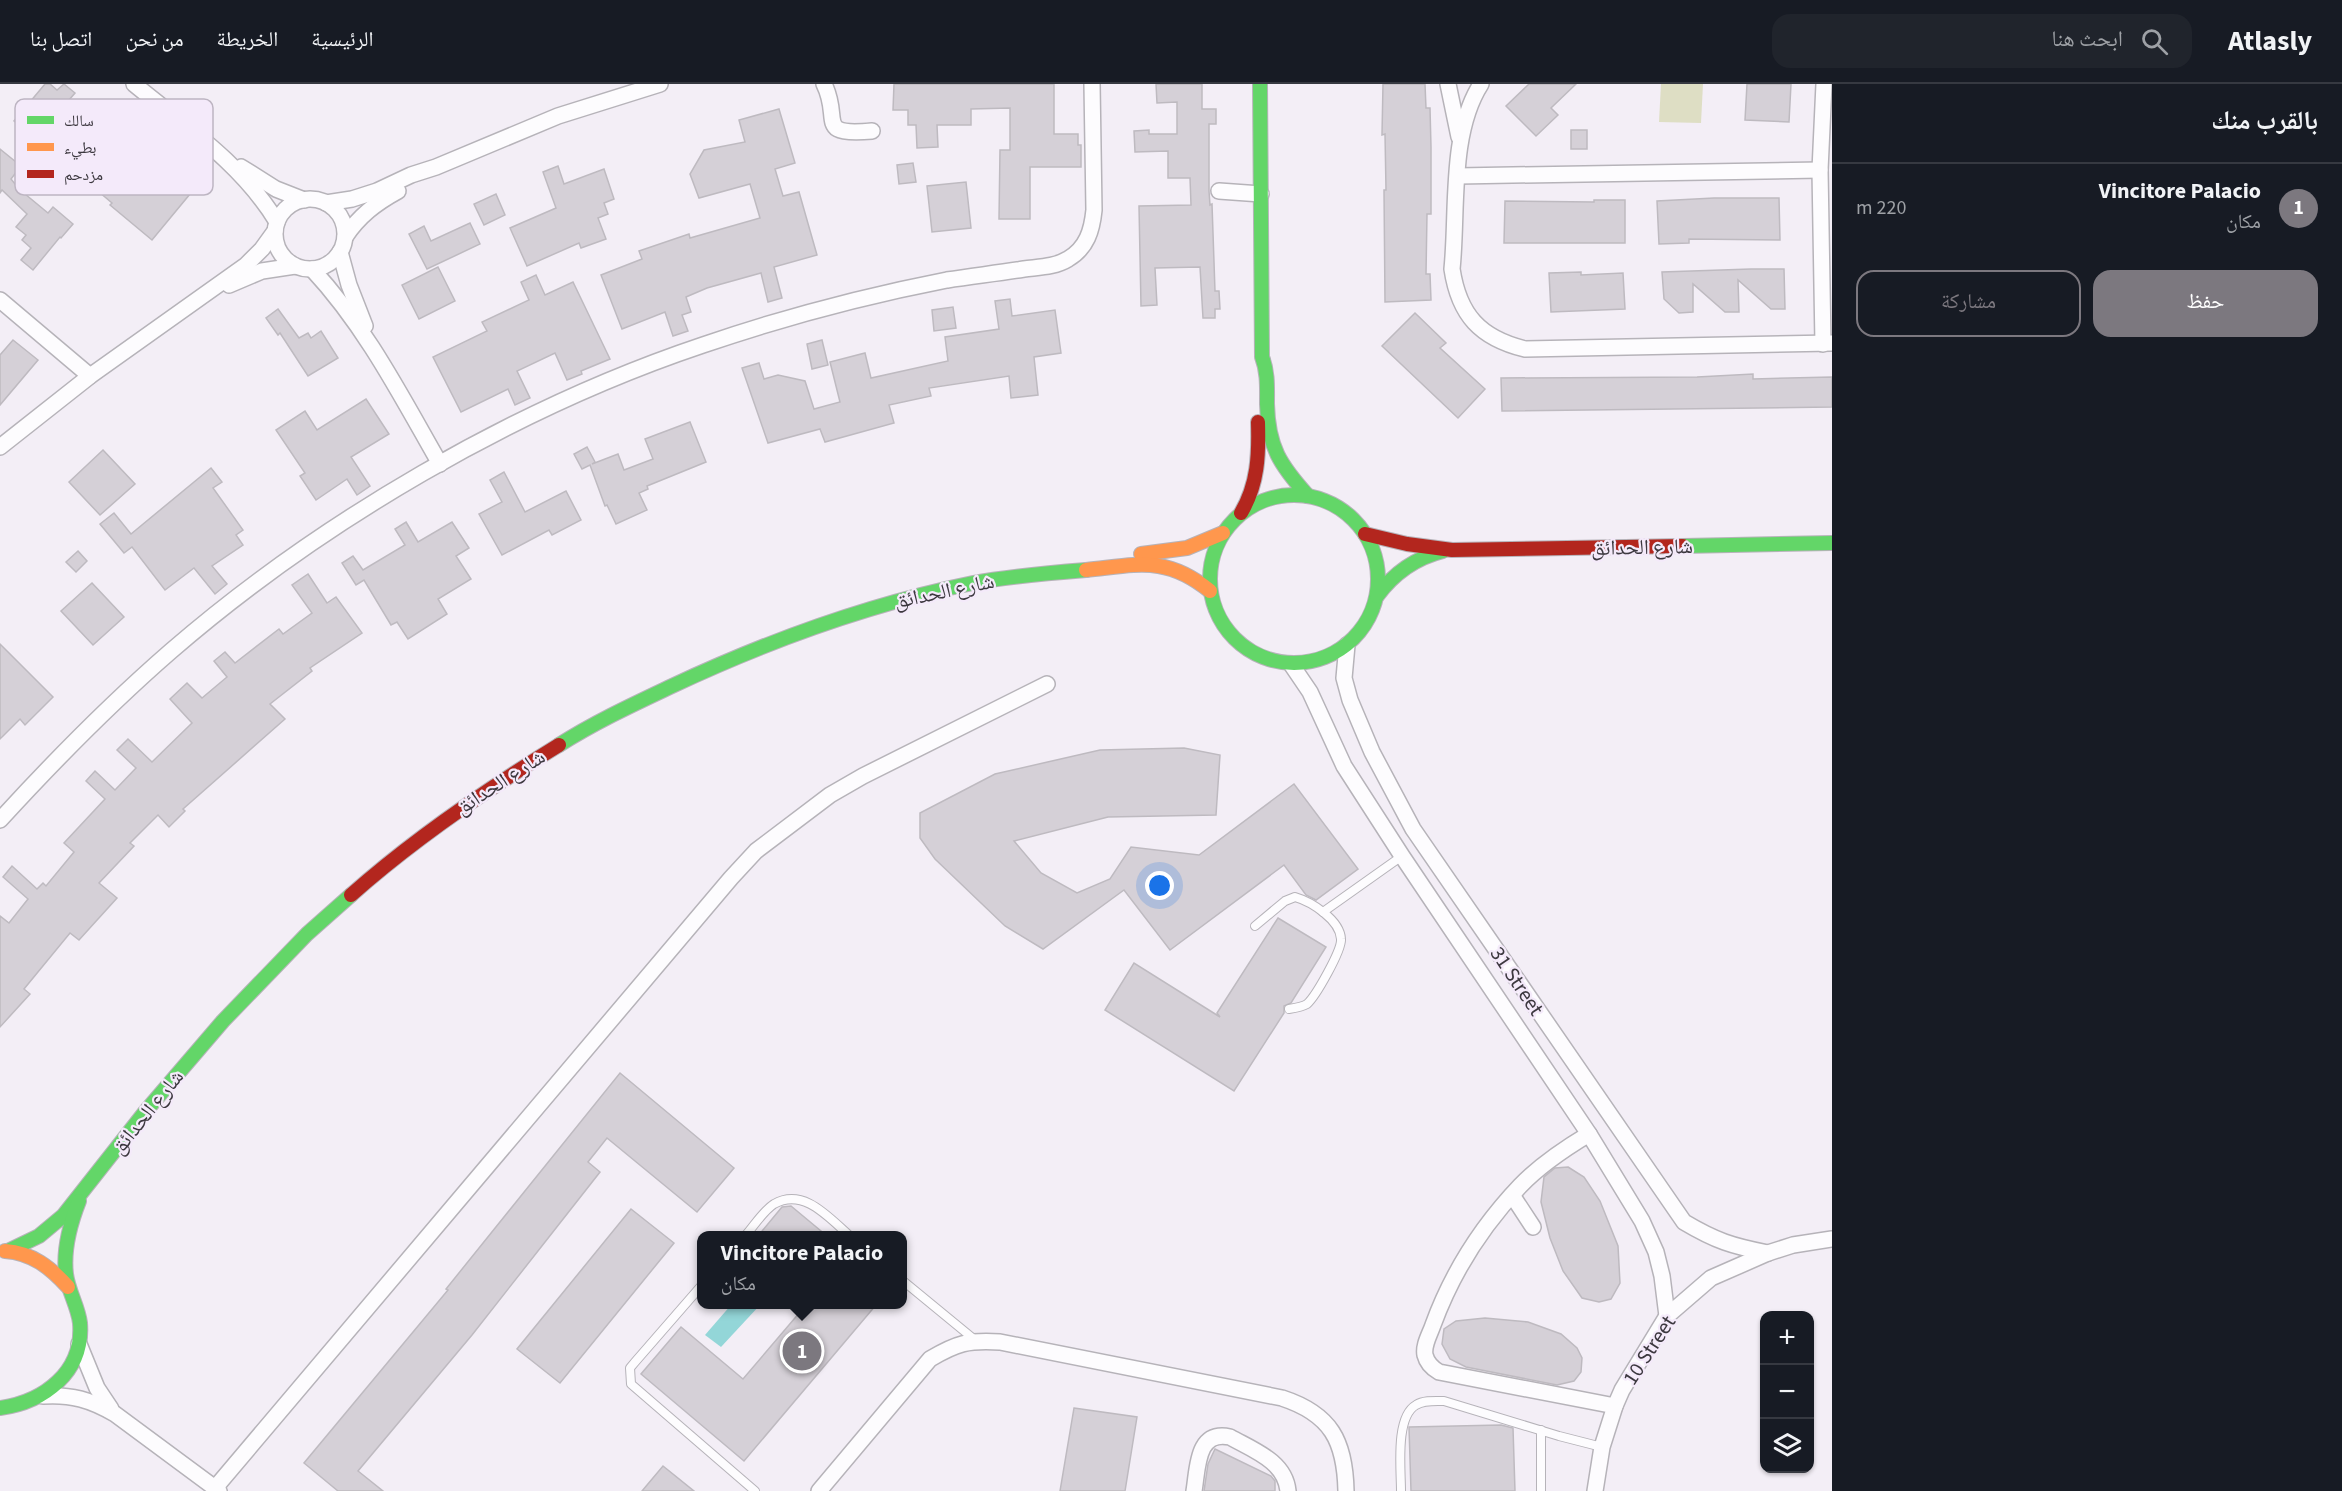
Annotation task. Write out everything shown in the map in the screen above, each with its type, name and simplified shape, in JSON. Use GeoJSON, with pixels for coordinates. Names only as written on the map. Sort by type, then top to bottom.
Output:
{"type":"FeatureCollection","features":[{"type":"Feature","properties":{"kind":"street"},"geometry":{"type":"LineString","coordinates":[[134,84],[152,99]]}},
{"type":"Feature","properties":{"kind":"street"},"geometry":{"type":"LineString","coordinates":[[213,149],[276,189],[304,200],[326,203],[365,195],[558,116],[660,84]]}},
{"type":"Feature","properties":{"kind":"street"},"geometry":{"type":"LineString","coordinates":[[824,84],[829,94],[835,127],[847,133],[872,131]]}},
{"type":"Feature","properties":{"kind":"street"},"geometry":{"type":"LineString","coordinates":[[0,820],[54,762],[173,649],[304,549],[440,464],[568,399],[701,345],[865,298],[948,280],[1052,266],[1069,259],[1084,246],[1092,229],[1094,210],[1092,84]]}},
{"type":"Feature","properties":{"kind":"street"},"geometry":{"type":"LineString","coordinates":[[1260,84],[1262,357],[1266,372],[1267,421],[1273,450],[1282,468],[1308,496]]}},
{"type":"Feature","properties":{"kind":"street"},"geometry":{"type":"LineString","coordinates":[[1448,84],[1460,143]]}},
{"type":"Feature","properties":{"kind":"street"},"geometry":{"type":"LineString","coordinates":[[1481,84],[1468,108],[1460,143],[1452,269],[1455,288],[1462,306],[1473,322],[1488,335],[1506,344],[1525,349],[1545,350],[1827,344],[1820,170],[1824,84]]}},
{"type":"Feature","properties":{"kind":"street"},"geometry":{"type":"LineString","coordinates":[[213,150],[253,188],[276,227],[275,239],[282,255],[295,266]]}},
{"type":"Feature","properties":{"kind":"street"},"geometry":{"type":"LineString","coordinates":[[199,299],[262,271],[295,266],[312,269],[328,264],[361,216],[371,207],[436,167]]}},
{"type":"Feature","properties":{"kind":"street"},"geometry":{"type":"LineString","coordinates":[[1458,176],[1820,170]]}},
{"type":"Feature","properties":{"kind":"street"},"geometry":{"type":"LineString","coordinates":[[1219,191],[1261,194]]}},
{"type":"Feature","properties":{"kind":"street"},"geometry":{"type":"LineString","coordinates":[[0,447],[90,376],[254,257],[276,227],[285,210],[304,200]]}},
{"type":"Feature","properties":{"kind":"street"},"geometry":{"type":"LineString","coordinates":[[326,203],[339,214],[345,229],[342,244],[349,285],[374,348]]}},
{"type":"Feature","properties":{"kind":"street"},"geometry":{"type":"LineString","coordinates":[[312,269],[345,307],[374,348],[440,464]]}},
{"type":"Feature","properties":{"kind":"street"},"geometry":{"type":"LineString","coordinates":[[0,300],[90,376]]}},
{"type":"Feature","properties":{"kind":"street"},"geometry":{"type":"LineString","coordinates":[[1262,357],[1257,369],[1258,472],[1253,492],[1241,513],[1223,533],[1211,561],[1210,591],[1215,608],[1232,637],[1259,656],[1291,664],[1317,661],[1347,645],[1365,625],[1377,596],[1393,576],[1409,564],[1426,556],[1452,550]]}},
{"type":"Feature","properties":{"kind":"street"},"geometry":{"type":"LineString","coordinates":[[1241,513],[1274,497],[1308,496],[1338,507],[1351,517],[1365,534],[1377,564],[1377,596]]}},
{"type":"Feature","properties":{"kind":"street"},"geometry":{"type":"LineString","coordinates":[[1043,573],[1065,562],[1187,548],[1223,533]]}},
{"type":"Feature","properties":{"kind":"street"},"geometry":{"type":"LineString","coordinates":[[1365,534],[1407,544],[1452,550]]}},
{"type":"Feature","properties":{"kind":"street","name":"شارع الحدائق"},"geometry":{"type":"LineString","coordinates":[[1452,550],[1832,543]]}},
{"type":"Feature","properties":{"kind":"street"},"geometry":{"type":"LineString","coordinates":[[1043,573],[1159,564],[1187,575],[1210,591]]}},
{"type":"Feature","properties":{"kind":"street","name":"شارع الحدائق"},"geometry":{"type":"LineString","coordinates":[[5,1250],[39,1236],[63,1216],[196,1052],[310,931],[382,866],[431,828],[507,775],[613,714],[676,683],[754,650],[839,618],[905,598],[982,582],[1043,573]]}},
{"type":"Feature","properties":{"kind":"street","name":"31 Street"},"geometry":{"type":"LineString","coordinates":[[1347,645],[1344,678],[1350,700],[1398,805],[1540,1014],[1684,1221],[1704,1234],[1730,1246],[1768,1253]]}},
{"type":"Feature","properties":{"kind":"street","name":"31 Street"},"geometry":{"type":"LineString","coordinates":[[1291,664],[1315,702],[1344,766],[1589,1134],[1642,1221],[1656,1252],[1662,1276],[1667,1316]]}},
{"type":"Feature","properties":{"kind":"street"},"geometry":{"type":"LineString","coordinates":[[44,1396],[62,1394],[80,1397],[115,1414],[217,1489],[723,887],[756,851],[838,790],[1047,684]]}},
{"type":"Feature","properties":{"kind":"street"},"geometry":{"type":"LineString","coordinates":[[1589,1134],[1541,1167],[1512,1195],[1478,1239],[1455,1276],[1425,1346],[1426,1358],[1433,1369],[1439,1372],[1615,1406]]}},
{"type":"Feature","properties":{"kind":"street"},"geometry":{"type":"LineString","coordinates":[[0,1408],[28,1403],[44,1396],[67,1373],[74,1359],[79,1344],[80,1326],[77,1308],[68,1287],[66,1271],[68,1238],[84,1191]]}},
{"type":"Feature","properties":{"kind":"street"},"geometry":{"type":"LineString","coordinates":[[1512,1195],[1533,1227]]}},
{"type":"Feature","properties":{"kind":"street","name":"10 Street"},"geometry":{"type":"LineString","coordinates":[[1595,1491],[1602,1447],[1615,1406],[1622,1390],[1667,1316],[1711,1278],[1768,1253],[1793,1245],[1832,1239]]}},
{"type":"Feature","properties":{"kind":"street"},"geometry":{"type":"LineString","coordinates":[[5,1250],[33,1257],[53,1269],[68,1287]]}},
{"type":"Feature","properties":{"kind":"street"},"geometry":{"type":"LineString","coordinates":[[819,1491],[930,1359],[951,1346],[975,1340],[1000,1342],[1282,1398],[1303,1405],[1321,1418],[1335,1435],[1343,1456],[1346,1491]]}},
{"type":"Feature","properties":{"kind":"street"},"geometry":{"type":"LineString","coordinates":[[79,1344],[97,1388],[115,1414]]}},
{"type":"Feature","properties":{"kind":"street"},"geometry":{"type":"LineString","coordinates":[[1194,1491],[1201,1450],[1210,1439],[1223,1435],[1274,1463],[1283,1475],[1288,1491]]}},
{"type":"Feature","properties":{"kind":"lane"},"geometry":{"type":"LineString","coordinates":[[1323,912],[1402,856]]}},
{"type":"Feature","properties":{"kind":"lane"},"geometry":{"type":"LineString","coordinates":[[1255,926],[1290,898],[1301,898],[1323,912],[1337,927],[1341,936],[1341,946],[1307,1004],[1289,1009]]}},
{"type":"Feature","properties":{"kind":"lane"},"geometry":{"type":"LineString","coordinates":[[749,1231],[772,1205],[787,1199],[802,1200],[816,1207],[844,1231]]}},
{"type":"Feature","properties":{"kind":"lane"},"geometry":{"type":"LineString","coordinates":[[907,1283],[975,1340]]}},
{"type":"Feature","properties":{"kind":"lane"},"geometry":{"type":"LineString","coordinates":[[697,1291],[630,1368],[631,1384],[755,1491]]}},
{"type":"Feature","properties":{"kind":"lane"},"geometry":{"type":"LineString","coordinates":[[1401,1491],[1402,1425],[1414,1406],[1425,1402],[1444,1401],[1602,1447]]}},
{"type":"Feature","properties":{"kind":"lane"},"geometry":{"type":"LineString","coordinates":[[1541,1430],[1541,1491]]}},
{"type":"Feature","properties":{"kind":"green space"},"geometry":{"type":"Polygon","coordinates":[[[1661,84],[1703,84],[1701,123],[1659,122],[1661,84]]]}},
{"type":"Feature","properties":{"kind":"water"},"geometry":{"type":"Polygon","coordinates":[[[728,1309],[756,1309],[721,1347],[705,1335],[728,1309]]]}},
{"type":"Feature","properties":{"kind":"building"},"geometry":{"type":"Polygon","coordinates":[[[45,84],[50,84],[57,90],[64,84],[75,93],[70,99],[32,99],[45,84]]]}},
{"type":"Feature","properties":{"kind":"building"},"geometry":{"type":"Polygon","coordinates":[[[894,84],[1054,84],[1054,134],[1078,134],[1078,145],[1081,145],[1081,167],[1030,167],[1030,219],[999,219],[1000,150],[1010,150],[1010,108],[971,109],[971,125],[937,125],[938,147],[917,148],[916,125],[908,125],[908,110],[893,110],[894,84]]]}},
{"type":"Feature","properties":{"kind":"building"},"geometry":{"type":"Polygon","coordinates":[[[1156,84],[1202,84],[1202,109],[1216,109],[1216,124],[1209,124],[1209,191],[1210,205],[1212,204],[1215,291],[1219,291],[1220,309],[1215,309],[1215,318],[1203,318],[1200,267],[1155,268],[1157,305],[1141,306],[1139,206],[1191,205],[1190,178],[1168,178],[1168,151],[1135,152],[1134,131],[1149,130],[1149,134],[1177,134],[1177,102],[1157,103],[1156,84]]]}},
{"type":"Feature","properties":{"kind":"building"},"geometry":{"type":"Polygon","coordinates":[[[1383,84],[1425,84],[1426,108],[1430,108],[1431,214],[1427,214],[1426,274],[1430,274],[1431,300],[1385,302],[1384,190],[1386,190],[1385,134],[1382,135],[1383,84]]]}},
{"type":"Feature","properties":{"kind":"building"},"geometry":{"type":"Polygon","coordinates":[[[1529,84],[1576,84],[1551,108],[1558,115],[1536,136],[1506,106],[1529,84]]]}},
{"type":"Feature","properties":{"kind":"building"},"geometry":{"type":"Polygon","coordinates":[[[1747,84],[1791,84],[1789,122],[1745,120],[1747,84]]]}},
{"type":"Feature","properties":{"kind":"building"},"geometry":{"type":"Polygon","coordinates":[[[779,109],[795,163],[775,169],[783,196],[799,192],[817,255],[774,267],[782,298],[768,302],[761,273],[707,288],[686,297],[691,312],[682,315],[688,331],[673,336],[665,312],[622,329],[601,275],[642,259],[639,251],[689,234],[690,238],[760,218],[750,184],[699,198],[690,174],[704,150],[745,142],[739,120],[779,109]]]}},
{"type":"Feature","properties":{"kind":"building"},"geometry":{"type":"Polygon","coordinates":[[[1571,130],[1587,130],[1587,149],[1571,149],[1571,130]]]}},
{"type":"Feature","properties":{"kind":"building"},"geometry":{"type":"Polygon","coordinates":[[[0,149],[15,161],[15,174],[11,179],[15,184],[15,195],[26,195],[48,213],[53,207],[73,224],[33,270],[21,260],[31,248],[22,240],[26,235],[16,227],[27,214],[2,190],[0,193],[0,149]]]}},
{"type":"Feature","properties":{"kind":"building"},"geometry":{"type":"Polygon","coordinates":[[[913,163],[916,182],[899,184],[897,165],[913,163]]]}},
{"type":"Feature","properties":{"kind":"building"},"geometry":{"type":"Polygon","coordinates":[[[558,166],[564,184],[604,169],[614,199],[604,203],[608,214],[598,218],[606,239],[581,248],[579,243],[527,266],[510,228],[556,208],[543,172],[558,166]]]}},
{"type":"Feature","properties":{"kind":"building"},"geometry":{"type":"Polygon","coordinates":[[[966,182],[971,228],[932,232],[927,186],[966,182]]]}},
{"type":"Feature","properties":{"kind":"building"},"geometry":{"type":"Polygon","coordinates":[[[496,194],[505,215],[484,225],[474,204],[496,194]]]}},
{"type":"Feature","properties":{"kind":"building"},"geometry":{"type":"Polygon","coordinates":[[[103,195],[189,195],[152,240],[110,205],[112,203],[103,195]]]}},
{"type":"Feature","properties":{"kind":"building"},"geometry":{"type":"Polygon","coordinates":[[[1779,198],[1780,240],[1689,239],[1689,243],[1659,244],[1657,201],[1779,198]]]}},
{"type":"Feature","properties":{"kind":"building"},"geometry":{"type":"Polygon","coordinates":[[[1594,200],[1625,200],[1625,243],[1504,243],[1505,201],[1594,202],[1594,200]]]}},
{"type":"Feature","properties":{"kind":"building"},"geometry":{"type":"Polygon","coordinates":[[[470,223],[480,244],[427,269],[409,234],[424,226],[431,241],[470,223]]]}},
{"type":"Feature","properties":{"kind":"building"},"geometry":{"type":"Polygon","coordinates":[[[438,267],[455,301],[419,319],[402,285],[438,267]]]}},
{"type":"Feature","properties":{"kind":"building"},"geometry":{"type":"Polygon","coordinates":[[[1784,269],[1785,309],[1771,309],[1738,280],[1739,312],[1725,312],[1693,284],[1693,312],[1679,313],[1664,299],[1662,272],[1784,269]]]}},
{"type":"Feature","properties":{"kind":"building"},"geometry":{"type":"Polygon","coordinates":[[[1581,272],[1581,275],[1623,273],[1625,309],[1551,312],[1549,273],[1581,272]]]}},
{"type":"Feature","properties":{"kind":"building"},"geometry":{"type":"Polygon","coordinates":[[[536,275],[545,295],[573,282],[610,359],[581,371],[582,374],[567,380],[555,353],[517,371],[530,398],[515,405],[508,389],[461,412],[433,357],[487,331],[482,322],[529,300],[521,282],[536,275]]]}},
{"type":"Feature","properties":{"kind":"building"},"geometry":{"type":"Polygon","coordinates":[[[1010,299],[1012,316],[1055,310],[1061,353],[1034,357],[1038,395],[1011,398],[1009,376],[929,388],[931,396],[889,405],[894,423],[825,442],[820,429],[768,443],[742,368],[759,363],[764,379],[778,375],[805,381],[814,409],[840,402],[830,362],[865,353],[871,378],[948,361],[945,337],[999,329],[995,301],[1010,299]]]}},
{"type":"Feature","properties":{"kind":"building"},"geometry":{"type":"Polygon","coordinates":[[[953,307],[956,328],[934,331],[932,310],[953,307]]]}},
{"type":"Feature","properties":{"kind":"building"},"geometry":{"type":"Polygon","coordinates":[[[278,309],[299,338],[308,333],[311,338],[321,331],[338,358],[308,376],[280,333],[278,335],[266,318],[278,309]]]}},
{"type":"Feature","properties":{"kind":"building"},"geometry":{"type":"Polygon","coordinates":[[[1415,313],[1446,343],[1440,348],[1485,389],[1458,418],[1382,346],[1415,313]]]}},
{"type":"Feature","properties":{"kind":"building"},"geometry":{"type":"Polygon","coordinates":[[[13,340],[38,360],[0,405],[0,355],[13,340]]]}},
{"type":"Feature","properties":{"kind":"building"},"geometry":{"type":"Polygon","coordinates":[[[822,340],[828,365],[812,369],[807,344],[822,340]]]}},
{"type":"Feature","properties":{"kind":"building"},"geometry":{"type":"Polygon","coordinates":[[[1753,374],[1753,379],[1832,377],[1832,407],[1502,411],[1501,378],[1697,377],[1753,374]]]}},
{"type":"Feature","properties":{"kind":"building"},"geometry":{"type":"Polygon","coordinates":[[[366,399],[389,434],[351,457],[370,486],[357,495],[347,479],[316,500],[300,476],[305,473],[276,430],[305,411],[317,430],[366,399]]]}},
{"type":"Feature","properties":{"kind":"building"},"geometry":{"type":"Polygon","coordinates":[[[690,422],[706,462],[647,486],[648,489],[639,493],[647,510],[616,524],[607,505],[605,506],[590,465],[582,469],[574,454],[587,447],[595,462],[592,464],[618,454],[624,470],[653,459],[645,439],[690,422]]]}},
{"type":"Feature","properties":{"kind":"building"},"geometry":{"type":"Polygon","coordinates":[[[103,450],[135,484],[100,515],[69,482],[103,450]]]}},
{"type":"Feature","properties":{"kind":"building"},"geometry":{"type":"Polygon","coordinates":[[[211,468],[222,482],[213,488],[243,530],[236,535],[243,545],[212,566],[227,584],[215,594],[194,568],[165,590],[132,547],[124,553],[100,524],[114,513],[131,534],[211,468]]]}},
{"type":"Feature","properties":{"kind":"building"},"geometry":{"type":"Polygon","coordinates":[[[504,472],[525,512],[566,491],[581,520],[552,535],[549,530],[502,555],[479,514],[502,502],[490,480],[504,472]]]}},
{"type":"Feature","properties":{"kind":"building"},"geometry":{"type":"Polygon","coordinates":[[[406,522],[418,542],[452,522],[469,548],[456,556],[471,579],[438,599],[447,614],[408,639],[397,622],[391,625],[364,580],[356,585],[342,563],[353,556],[363,570],[405,545],[395,529],[406,522]]]}},
{"type":"Feature","properties":{"kind":"building"},"geometry":{"type":"Polygon","coordinates":[[[78,551],[87,561],[76,572],[66,562],[78,551]]]}},
{"type":"Feature","properties":{"kind":"building"},"geometry":{"type":"Polygon","coordinates":[[[308,574],[327,603],[336,597],[362,633],[310,668],[312,671],[270,704],[285,719],[183,809],[185,811],[169,827],[158,815],[130,843],[134,846],[99,883],[117,898],[79,940],[70,933],[24,989],[30,994],[0,1027],[0,916],[9,923],[28,899],[3,877],[12,866],[37,889],[43,883],[46,886],[74,852],[64,843],[105,799],[86,781],[95,771],[115,790],[136,768],[117,750],[128,739],[152,762],[192,723],[170,699],[187,683],[202,698],[227,677],[214,661],[225,652],[235,663],[279,629],[283,634],[312,613],[292,585],[308,574]]]}},
{"type":"Feature","properties":{"kind":"building"},"geometry":{"type":"Polygon","coordinates":[[[92,583],[124,617],[93,645],[61,611],[92,583]]]}},
{"type":"Feature","properties":{"kind":"building"},"geometry":{"type":"Polygon","coordinates":[[[0,644],[53,697],[25,725],[20,719],[0,739],[0,644]]]}},
{"type":"Feature","properties":{"kind":"building"},"geometry":{"type":"Polygon","coordinates":[[[1184,748],[1220,755],[1216,815],[1108,817],[1014,841],[1041,873],[1077,893],[1110,879],[1131,847],[1199,855],[1294,784],[1358,869],[1316,900],[1306,895],[1284,865],[1170,950],[1124,890],[1043,949],[1005,926],[935,859],[920,838],[920,813],[995,774],[1100,750],[1184,748]]]}},
{"type":"Feature","properties":{"kind":"building"},"geometry":{"type":"Polygon","coordinates":[[[1278,918],[1326,947],[1291,1003],[1284,1006],[1284,1013],[1234,1091],[1105,1010],[1134,963],[1220,1017],[1217,1013],[1278,918]]]}},
{"type":"Feature","properties":{"kind":"building"},"geometry":{"type":"Polygon","coordinates":[[[620,1073],[734,1168],[697,1212],[607,1138],[588,1162],[600,1172],[472,1335],[358,1471],[383,1491],[338,1491],[304,1463],[448,1290],[446,1289],[620,1073]]]}},
{"type":"Feature","properties":{"kind":"building"},"geometry":{"type":"Polygon","coordinates":[[[1568,1167],[1584,1177],[1600,1201],[1618,1246],[1620,1283],[1611,1299],[1599,1302],[1582,1298],[1563,1271],[1550,1238],[1541,1202],[1544,1177],[1555,1168],[1568,1167]]]}},
{"type":"Feature","properties":{"kind":"building"},"geometry":{"type":"Polygon","coordinates":[[[791,1206],[821,1231],[762,1231],[782,1207],[791,1206]]]}},
{"type":"Feature","properties":{"kind":"building"},"geometry":{"type":"Polygon","coordinates":[[[631,1209],[674,1243],[560,1383],[517,1349],[631,1209]]]}},
{"type":"Feature","properties":{"kind":"building"},"geometry":{"type":"Polygon","coordinates":[[[803,1309],[873,1309],[744,1461],[641,1374],[681,1327],[743,1379],[803,1309]]]}},
{"type":"Feature","properties":{"kind":"building"},"geometry":{"type":"Polygon","coordinates":[[[1485,1318],[1528,1322],[1561,1334],[1577,1348],[1582,1358],[1581,1372],[1574,1381],[1557,1385],[1466,1367],[1450,1359],[1442,1344],[1444,1329],[1456,1321],[1485,1318]]]}},
{"type":"Feature","properties":{"kind":"building"},"geometry":{"type":"Polygon","coordinates":[[[1074,1408],[1137,1417],[1125,1491],[1060,1491],[1074,1408]]]}},
{"type":"Feature","properties":{"kind":"building"},"geometry":{"type":"Polygon","coordinates":[[[1501,1425],[1513,1428],[1515,1491],[1411,1491],[1409,1427],[1501,1425]]]}},
{"type":"Feature","properties":{"kind":"building"},"geometry":{"type":"Polygon","coordinates":[[[1215,1449],[1271,1476],[1275,1481],[1275,1491],[1204,1491],[1208,1464],[1215,1449]]]}},
{"type":"Feature","properties":{"kind":"building"},"geometry":{"type":"Polygon","coordinates":[[[663,1466],[694,1491],[642,1491],[663,1466]]]}},
{"type":"Feature","properties":{"kind":"traffic: fast"},"geometry":{"type":"LineString","coordinates":[[1260,84],[1262,357],[1266,374],[1268,419],[1277,455],[1308,496]]}},
{"type":"Feature","properties":{"kind":"traffic: fast"},"geometry":{"type":"LineString","coordinates":[[1294,495],[1310,496],[1326,501],[1354,519],[1372,547],[1377,563],[1378,579],[1377,595],[1372,611],[1354,639],[1326,657],[1310,662],[1294,663],[1278,662],[1262,657],[1234,639],[1216,611],[1211,595],[1210,579],[1211,563],[1216,547],[1234,519],[1262,501],[1278,496],[1294,495]]}},
{"type":"Feature","properties":{"kind":"traffic: fast"},"geometry":{"type":"LineString","coordinates":[[1683,546],[1832,543]]}},
{"type":"Feature","properties":{"kind":"traffic: fast"},"geometry":{"type":"LineString","coordinates":[[1377,596],[1391,580],[1414,562],[1443,551]]}},
{"type":"Feature","properties":{"kind":"traffic: fast"},"geometry":{"type":"LineString","coordinates":[[559,745],[601,721],[672,686],[820,625],[896,602],[973,583],[1086,570]]}},
{"type":"Feature","properties":{"kind":"traffic: fast"},"geometry":{"type":"LineString","coordinates":[[10,1250],[39,1236],[63,1216],[145,1112],[223,1021],[307,934],[351,895]]}},
{"type":"Feature","properties":{"kind":"traffic: fast"},"geometry":{"type":"LineString","coordinates":[[0,1408],[16,1405],[46,1391],[68,1370],[75,1356],[80,1340],[80,1323],[67,1280],[65,1265],[66,1246],[79,1201]]}},
{"type":"Feature","properties":{"kind":"traffic: slow"},"geometry":{"type":"LineString","coordinates":[[1141,554],[1187,548],[1223,533]]}},
{"type":"Feature","properties":{"kind":"traffic: slow"},"geometry":{"type":"LineString","coordinates":[[1086,570],[1136,565],[1165,567],[1179,572],[1210,591]]}},
{"type":"Feature","properties":{"kind":"traffic: slow"},"geometry":{"type":"LineString","coordinates":[[5,1251],[15,1252],[40,1262],[68,1287]]}},
{"type":"Feature","properties":{"kind":"traffic: jam"},"geometry":{"type":"LineString","coordinates":[[1241,513],[1254,480],[1258,422]]}},
{"type":"Feature","properties":{"kind":"traffic: jam"},"geometry":{"type":"LineString","coordinates":[[1365,534],[1407,544],[1452,550],[1683,546]]}},
{"type":"Feature","properties":{"kind":"traffic: jam"},"geometry":{"type":"LineString","coordinates":[[351,895],[400,854],[452,816],[559,745]]}},
{"type":"Feature","properties":{"kind":"place","name":"Vincitore Palacio"},"geometry":{"type":"Point","coordinates":[802,1351]}}]}
